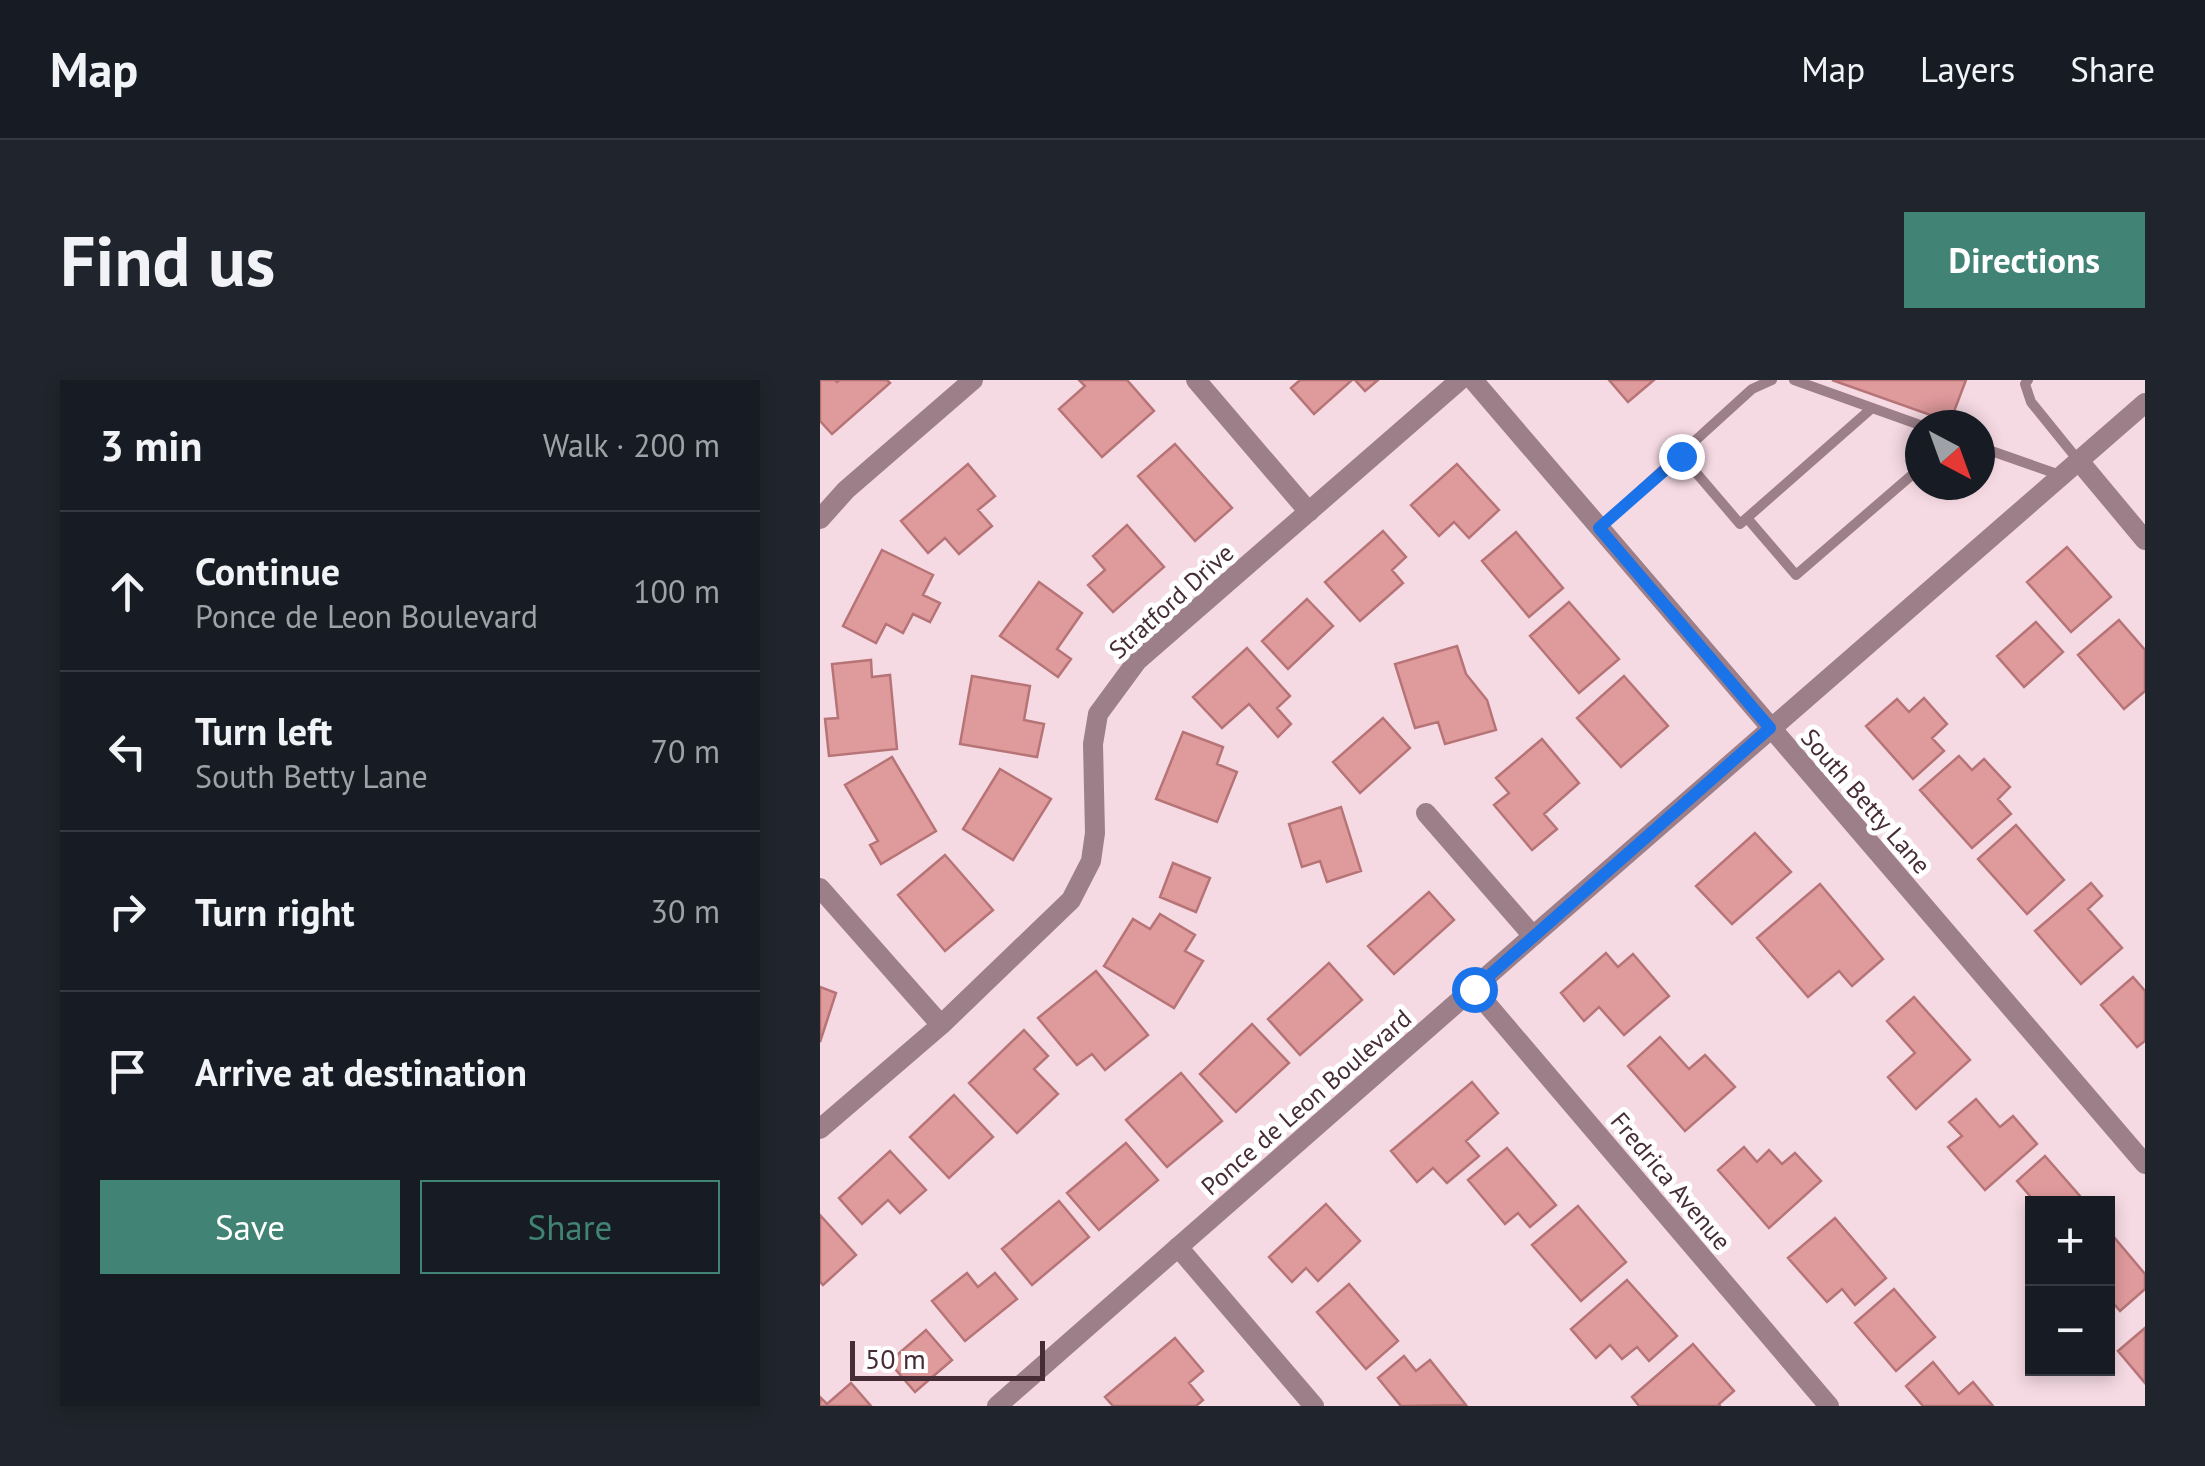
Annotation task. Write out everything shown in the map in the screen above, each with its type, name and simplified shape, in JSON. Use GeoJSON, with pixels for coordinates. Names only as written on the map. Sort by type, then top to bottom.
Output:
{"type":"FeatureCollection","features":[{"type":"Feature","properties":{"kind":"street"},"geometry":{"type":"LineString","coordinates":[[820,519],[846,490],[973,380]]}},
{"type":"Feature","properties":{"kind":"street"},"geometry":{"type":"LineString","coordinates":[[1196,380],[1309,512]]}},
{"type":"Feature","properties":{"kind":"street","name":"Stratford Drive"},"geometry":{"type":"LineString","coordinates":[[820,1129],[940,1025],[1071,900],[1091,861],[1098,714],[1137,661],[1460,380]]}},
{"type":"Feature","properties":{"kind":"street","name":"South Betty Lane"},"geometry":{"type":"LineString","coordinates":[[1472,380],[2145,1164]]}},
{"type":"Feature","properties":{"kind":"street","name":"Ponce de Leon Boulevard"},"geometry":{"type":"LineString","coordinates":[[998,1406],[2145,403]]}},
{"type":"Feature","properties":{"kind":"street"},"geometry":{"type":"LineString","coordinates":[[2079,461],[2145,540]]}},
{"type":"Feature","properties":{"kind":"street"},"geometry":{"type":"LineString","coordinates":[[1426,813],[1532,936]]}},
{"type":"Feature","properties":{"kind":"street"},"geometry":{"type":"LineString","coordinates":[[820,888],[940,1025]]}},
{"type":"Feature","properties":{"kind":"street","name":"Fredrica Avenue"},"geometry":{"type":"LineString","coordinates":[[1474,989],[1830,1406]]}},
{"type":"Feature","properties":{"kind":"street"},"geometry":{"type":"LineString","coordinates":[[1178,1247],[1314,1406]]}},
{"type":"Feature","properties":{"kind":"lane"},"geometry":{"type":"LineString","coordinates":[[1599,528],[1752,389],[1772,380]]}},
{"type":"Feature","properties":{"kind":"lane"},"geometry":{"type":"LineString","coordinates":[[1794,380],[1905,420]]}},
{"type":"Feature","properties":{"kind":"lane"},"geometry":{"type":"LineString","coordinates":[[2028,380],[2025,384],[2030,402],[2079,461]]}},
{"type":"Feature","properties":{"kind":"lane"},"geometry":{"type":"LineString","coordinates":[[1681,456],[1740,524],[1872,408]]}},
{"type":"Feature","properties":{"kind":"lane"},"geometry":{"type":"LineString","coordinates":[[1995,452],[2061,476]]}},
{"type":"Feature","properties":{"kind":"lane"},"geometry":{"type":"LineString","coordinates":[[1747,518],[1796,575],[1905,481]]}},
{"type":"Feature","properties":{"kind":"building"},"geometry":{"type":"Polygon","coordinates":[[[820,380],[890,383],[832,434],[820,421],[820,380]]]}},
{"type":"Feature","properties":{"kind":"building"},"geometry":{"type":"Polygon","coordinates":[[[1079,380],[1127,380],[1154,411],[1102,457],[1059,409],[1085,386],[1079,380]]]}},
{"type":"Feature","properties":{"kind":"building"},"geometry":{"type":"Polygon","coordinates":[[[1300,380],[1352,380],[1314,414],[1291,388],[1300,380]]]}},
{"type":"Feature","properties":{"kind":"building"},"geometry":{"type":"Polygon","coordinates":[[[1355,380],[1378,380],[1365,391],[1355,380]]]}},
{"type":"Feature","properties":{"kind":"building"},"geometry":{"type":"Polygon","coordinates":[[[1609,380],[1654,380],[1628,402],[1609,380]]]}},
{"type":"Feature","properties":{"kind":"building"},"geometry":{"type":"Polygon","coordinates":[[[1832,380],[1966,380],[1955,410],[1916,410],[1832,380]]]}},
{"type":"Feature","properties":{"kind":"building"},"geometry":{"type":"Polygon","coordinates":[[[1175,444],[1232,508],[1195,541],[1138,476],[1175,444]]]}},
{"type":"Feature","properties":{"kind":"building"},"geometry":{"type":"Polygon","coordinates":[[[968,464],[995,496],[978,510],[992,526],[959,554],[945,538],[928,553],[901,521],[968,464]]]}},
{"type":"Feature","properties":{"kind":"building"},"geometry":{"type":"Polygon","coordinates":[[[1457,464],[1499,510],[1469,538],[1454,522],[1439,536],[1411,505],[1457,464]]]}},
{"type":"Feature","properties":{"kind":"building"},"geometry":{"type":"Polygon","coordinates":[[[1127,525],[1164,567],[1113,612],[1088,585],[1105,570],[1093,556],[1127,525]]]}},
{"type":"Feature","properties":{"kind":"building"},"geometry":{"type":"Polygon","coordinates":[[[1383,531],[1406,557],[1392,570],[1403,583],[1360,621],[1325,582],[1383,531]]]}},
{"type":"Feature","properties":{"kind":"building"},"geometry":{"type":"Polygon","coordinates":[[[1516,532],[1563,588],[1529,617],[1482,561],[1516,532]]]}},
{"type":"Feature","properties":{"kind":"building"},"geometry":{"type":"Polygon","coordinates":[[[2067,547],[2111,597],[2071,632],[2027,582],[2067,547]]]}},
{"type":"Feature","properties":{"kind":"building"},"geometry":{"type":"Polygon","coordinates":[[[882,550],[933,575],[923,595],[940,603],[930,622],[913,614],[903,633],[886,624],[876,643],[843,626],[882,550]]]}},
{"type":"Feature","properties":{"kind":"building"},"geometry":{"type":"Polygon","coordinates":[[[1039,582],[1082,613],[1057,649],[1071,659],[1058,677],[1000,636],[1039,582]]]}},
{"type":"Feature","properties":{"kind":"building"},"geometry":{"type":"Polygon","coordinates":[[[1307,599],[1333,626],[1288,669],[1262,641],[1307,599]]]}},
{"type":"Feature","properties":{"kind":"building"},"geometry":{"type":"Polygon","coordinates":[[[1569,602],[1619,659],[1579,693],[1530,636],[1569,602]]]}},
{"type":"Feature","properties":{"kind":"building"},"geometry":{"type":"Polygon","coordinates":[[[2119,620],[2145,650],[2145,691],[2124,709],[2078,655],[2119,620]]]}},
{"type":"Feature","properties":{"kind":"building"},"geometry":{"type":"Polygon","coordinates":[[[2036,622],[2063,652],[2024,687],[1997,656],[2036,622]]]}},
{"type":"Feature","properties":{"kind":"building"},"geometry":{"type":"Polygon","coordinates":[[[1457,646],[1466,674],[1487,700],[1496,730],[1445,744],[1438,722],[1415,728],[1395,664],[1457,646]]]}},
{"type":"Feature","properties":{"kind":"building"},"geometry":{"type":"Polygon","coordinates":[[[1247,648],[1290,696],[1277,708],[1291,724],[1278,737],[1249,704],[1222,728],[1193,697],[1247,648]]]}},
{"type":"Feature","properties":{"kind":"building"},"geometry":{"type":"Polygon","coordinates":[[[871,660],[872,677],[890,675],[897,749],[829,756],[825,719],[838,718],[832,664],[871,660]]]}},
{"type":"Feature","properties":{"kind":"building"},"geometry":{"type":"Polygon","coordinates":[[[972,676],[1030,686],[1024,720],[1044,724],[1037,757],[960,744],[972,676]]]}},
{"type":"Feature","properties":{"kind":"building"},"geometry":{"type":"Polygon","coordinates":[[[1624,676],[1668,726],[1621,767],[1577,718],[1624,676]]]}},
{"type":"Feature","properties":{"kind":"building"},"geometry":{"type":"Polygon","coordinates":[[[1924,698],[1947,724],[1932,738],[1944,751],[1913,779],[1866,726],[1897,699],[1909,712],[1924,698]]]}},
{"type":"Feature","properties":{"kind":"building"},"geometry":{"type":"Polygon","coordinates":[[[1383,718],[1410,748],[1360,793],[1333,762],[1383,718]]]}},
{"type":"Feature","properties":{"kind":"building"},"geometry":{"type":"Polygon","coordinates":[[[1183,732],[1223,747],[1217,764],[1237,772],[1217,822],[1156,799],[1183,732]]]}},
{"type":"Feature","properties":{"kind":"building"},"geometry":{"type":"Polygon","coordinates":[[[1542,739],[1579,783],[1544,814],[1557,829],[1532,850],[1494,805],[1509,793],[1496,778],[1542,739]]]}},
{"type":"Feature","properties":{"kind":"building"},"geometry":{"type":"Polygon","coordinates":[[[1959,756],[1972,770],[1984,759],[2010,787],[1998,799],[2011,814],[1972,848],[1920,790],[1959,756]]]}},
{"type":"Feature","properties":{"kind":"building"},"geometry":{"type":"Polygon","coordinates":[[[892,757],[936,831],[881,864],[870,845],[878,841],[845,785],[892,757]]]}},
{"type":"Feature","properties":{"kind":"building"},"geometry":{"type":"Polygon","coordinates":[[[1000,769],[1051,799],[1013,860],[963,829],[1000,769]]]}},
{"type":"Feature","properties":{"kind":"building"},"geometry":{"type":"Polygon","coordinates":[[[1341,807],[1361,871],[1327,882],[1320,861],[1302,867],[1289,824],[1341,807]]]}},
{"type":"Feature","properties":{"kind":"building"},"geometry":{"type":"Polygon","coordinates":[[[2016,825],[2064,880],[2027,914],[1978,859],[2016,825]]]}},
{"type":"Feature","properties":{"kind":"building"},"geometry":{"type":"Polygon","coordinates":[[[1755,833],[1791,872],[1732,924],[1696,886],[1755,833]]]}},
{"type":"Feature","properties":{"kind":"building"},"geometry":{"type":"Polygon","coordinates":[[[945,855],[993,910],[945,951],[898,895],[945,855]]]}},
{"type":"Feature","properties":{"kind":"building"},"geometry":{"type":"Polygon","coordinates":[[[1173,863],[1210,878],[1196,912],[1160,897],[1173,863]]]}},
{"type":"Feature","properties":{"kind":"building"},"geometry":{"type":"Polygon","coordinates":[[[2091,883],[2102,896],[2088,909],[2122,948],[2081,984],[2035,931],[2091,883]]]}},
{"type":"Feature","properties":{"kind":"building"},"geometry":{"type":"Polygon","coordinates":[[[1820,884],[1883,959],[1852,986],[1839,971],[1808,997],[1757,938],[1820,884]]]}},
{"type":"Feature","properties":{"kind":"building"},"geometry":{"type":"Polygon","coordinates":[[[1429,892],[1454,920],[1394,974],[1368,946],[1429,892]]]}},
{"type":"Feature","properties":{"kind":"building"},"geometry":{"type":"Polygon","coordinates":[[[1160,914],[1195,935],[1185,951],[1203,961],[1174,1008],[1104,966],[1133,919],[1150,929],[1160,914]]]}},
{"type":"Feature","properties":{"kind":"building"},"geometry":{"type":"Polygon","coordinates":[[[1606,953],[1618,967],[1633,954],[1669,996],[1624,1035],[1599,1007],[1584,1021],[1561,993],[1606,953]]]}},
{"type":"Feature","properties":{"kind":"building"},"geometry":{"type":"Polygon","coordinates":[[[1329,963],[1362,1000],[1300,1055],[1268,1019],[1329,963]]]}},
{"type":"Feature","properties":{"kind":"building"},"geometry":{"type":"Polygon","coordinates":[[[1096,971],[1148,1035],[1105,1070],[1092,1054],[1077,1065],[1038,1018],[1096,971]]]}},
{"type":"Feature","properties":{"kind":"building"},"geometry":{"type":"Polygon","coordinates":[[[2133,977],[2145,991],[2145,1041],[2137,1047],[2101,1005],[2133,977]]]}},
{"type":"Feature","properties":{"kind":"building"},"geometry":{"type":"Polygon","coordinates":[[[820,987],[836,993],[820,1042],[820,987]]]}},
{"type":"Feature","properties":{"kind":"building"},"geometry":{"type":"Polygon","coordinates":[[[1914,997],[1970,1060],[1916,1109],[1888,1077],[1915,1053],[1887,1021],[1914,997]]]}},
{"type":"Feature","properties":{"kind":"building"},"geometry":{"type":"Polygon","coordinates":[[[1252,1024],[1289,1063],[1236,1112],[1200,1074],[1252,1024]]]}},
{"type":"Feature","properties":{"kind":"building"},"geometry":{"type":"Polygon","coordinates":[[[1024,1030],[1048,1056],[1034,1069],[1058,1094],[1017,1133],[969,1083],[1024,1030]]]}},
{"type":"Feature","properties":{"kind":"building"},"geometry":{"type":"Polygon","coordinates":[[[1660,1037],[1689,1069],[1705,1055],[1735,1087],[1685,1131],[1628,1066],[1660,1037]]]}},
{"type":"Feature","properties":{"kind":"building"},"geometry":{"type":"Polygon","coordinates":[[[1181,1073],[1222,1121],[1167,1167],[1126,1120],[1181,1073]]]}},
{"type":"Feature","properties":{"kind":"building"},"geometry":{"type":"Polygon","coordinates":[[[1472,1082],[1498,1113],[1466,1141],[1479,1156],[1447,1183],[1433,1168],[1417,1182],[1391,1151],[1472,1082]]]}},
{"type":"Feature","properties":{"kind":"building"},"geometry":{"type":"Polygon","coordinates":[[[954,1095],[993,1137],[949,1178],[910,1137],[954,1095]]]}},
{"type":"Feature","properties":{"kind":"building"},"geometry":{"type":"Polygon","coordinates":[[[1976,1099],[2000,1127],[2013,1116],[2037,1144],[1985,1190],[1948,1147],[1962,1136],[1949,1122],[1976,1099]]]}},
{"type":"Feature","properties":{"kind":"building"},"geometry":{"type":"Polygon","coordinates":[[[1126,1143],[1158,1180],[1099,1230],[1067,1193],[1126,1143]]]}},
{"type":"Feature","properties":{"kind":"building"},"geometry":{"type":"Polygon","coordinates":[[[1744,1147],[1757,1162],[1769,1150],[1782,1164],[1795,1153],[1821,1181],[1769,1228],[1718,1170],[1744,1147]]]}},
{"type":"Feature","properties":{"kind":"building"},"geometry":{"type":"Polygon","coordinates":[[[1507,1148],[1556,1205],[1530,1227],[1518,1213],[1505,1224],[1468,1180],[1507,1148]]]}},
{"type":"Feature","properties":{"kind":"building"},"geometry":{"type":"Polygon","coordinates":[[[890,1151],[926,1190],[900,1213],[888,1200],[862,1224],[839,1198],[890,1151]]]}},
{"type":"Feature","properties":{"kind":"building"},"geometry":{"type":"Polygon","coordinates":[[[2045,1156],[2080,1196],[2030,1196],[2017,1181],[2045,1156]]]}},
{"type":"Feature","properties":{"kind":"building"},"geometry":{"type":"Polygon","coordinates":[[[1059,1201],[1089,1237],[1032,1285],[1002,1249],[1059,1201]]]}},
{"type":"Feature","properties":{"kind":"building"},"geometry":{"type":"Polygon","coordinates":[[[1326,1204],[1360,1241],[1318,1281],[1306,1268],[1292,1282],[1269,1257],[1326,1204]]]}},
{"type":"Feature","properties":{"kind":"building"},"geometry":{"type":"Polygon","coordinates":[[[1578,1206],[1626,1262],[1581,1301],[1532,1245],[1578,1206]]]}},
{"type":"Feature","properties":{"kind":"building"},"geometry":{"type":"Polygon","coordinates":[[[820,1215],[856,1255],[823,1285],[820,1282],[820,1215]]]}},
{"type":"Feature","properties":{"kind":"building"},"geometry":{"type":"Polygon","coordinates":[[[1835,1218],[1886,1278],[1855,1305],[1842,1289],[1827,1302],[1788,1258],[1835,1218]]]}},
{"type":"Feature","properties":{"kind":"building"},"geometry":{"type":"Polygon","coordinates":[[[2115,1238],[2145,1274],[2145,1289],[2120,1311],[2115,1305],[2115,1238]]]}},
{"type":"Feature","properties":{"kind":"building"},"geometry":{"type":"Polygon","coordinates":[[[967,1273],[978,1287],[995,1273],[1017,1299],[965,1341],[932,1301],[967,1273]]]}},
{"type":"Feature","properties":{"kind":"building"},"geometry":{"type":"Polygon","coordinates":[[[1627,1280],[1677,1336],[1649,1361],[1637,1347],[1622,1359],[1610,1345],[1596,1358],[1571,1329],[1627,1280]]]}},
{"type":"Feature","properties":{"kind":"building"},"geometry":{"type":"Polygon","coordinates":[[[1349,1284],[1398,1341],[1366,1369],[1317,1312],[1349,1284]]]}},
{"type":"Feature","properties":{"kind":"building"},"geometry":{"type":"Polygon","coordinates":[[[1894,1289],[1935,1337],[1896,1371],[1855,1323],[1894,1289]]]}},
{"type":"Feature","properties":{"kind":"building"},"geometry":{"type":"Polygon","coordinates":[[[2145,1328],[2145,1383],[2118,1351],[2145,1328]]]}},
{"type":"Feature","properties":{"kind":"building"},"geometry":{"type":"Polygon","coordinates":[[[926,1330],[952,1360],[915,1392],[889,1362],[926,1330]]]}},
{"type":"Feature","properties":{"kind":"building"},"geometry":{"type":"Polygon","coordinates":[[[1175,1338],[1203,1371],[1189,1383],[1203,1400],[1196,1406],[1113,1406],[1105,1397],[1175,1338]]]}},
{"type":"Feature","properties":{"kind":"building"},"geometry":{"type":"Polygon","coordinates":[[[1693,1344],[1734,1391],[1720,1406],[1639,1406],[1632,1397],[1693,1344]]]}},
{"type":"Feature","properties":{"kind":"building"},"geometry":{"type":"Polygon","coordinates":[[[1404,1356],[1416,1371],[1430,1360],[1466,1405],[1401,1406],[1378,1378],[1404,1356]]]}},
{"type":"Feature","properties":{"kind":"building"},"geometry":{"type":"Polygon","coordinates":[[[1933,1362],[1959,1394],[1973,1382],[1993,1406],[1923,1406],[1906,1386],[1933,1362]]]}},
{"type":"Feature","properties":{"kind":"building"},"geometry":{"type":"Polygon","coordinates":[[[851,1383],[871,1406],[820,1406],[820,1397],[827,1404],[851,1383]]]}},
{"type":"Feature","properties":{"kind":"route"},"geometry":{"type":"LineString","coordinates":[[1474,989],[1770,728],[1599,528],[1681,456]]}}]}
